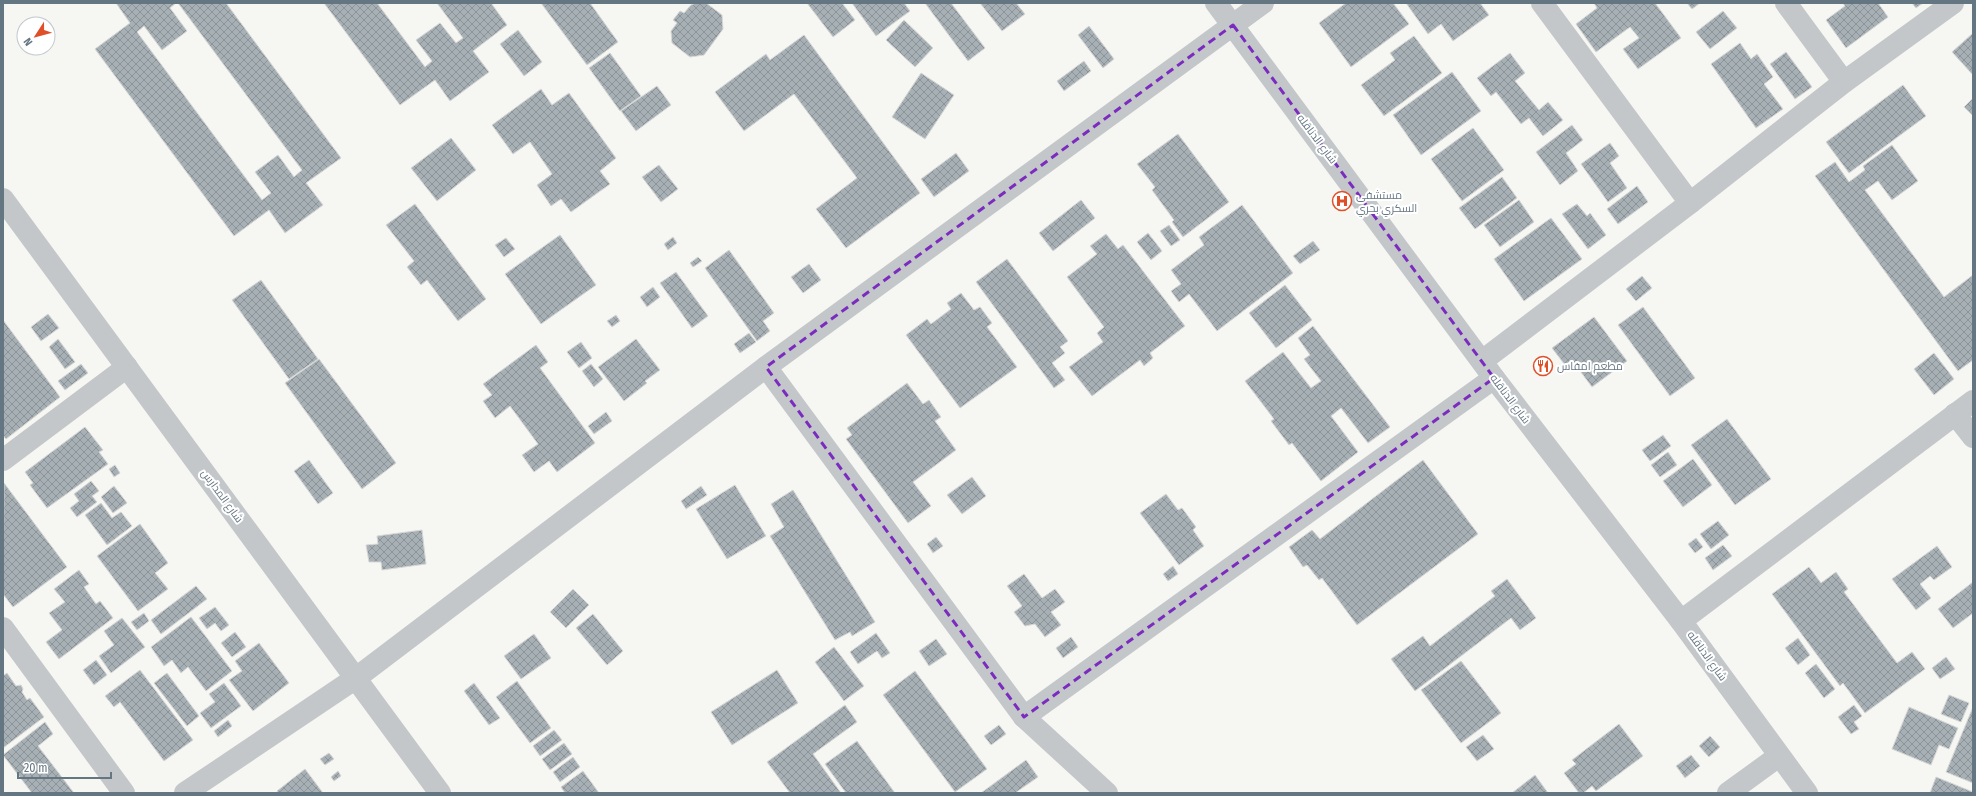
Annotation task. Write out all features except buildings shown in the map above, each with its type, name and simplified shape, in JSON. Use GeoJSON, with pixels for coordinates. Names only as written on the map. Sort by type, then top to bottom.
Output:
{"type":"FeatureCollection","features":[{"type":"Feature","properties":{"kind":"street","name":"شارع الدناقله"},"geometry":{"type":"LineString","coordinates":[[1216,3],[1488,369],[1681,621],[1807,793]]}},
{"type":"Feature","properties":{"kind":"street"},"geometry":{"type":"LineString","coordinates":[[185,793],[356,678],[766,367],[1263,3]]}},
{"type":"Feature","properties":{"kind":"street"},"geometry":{"type":"LineString","coordinates":[[1542,3],[1690,203]]}},
{"type":"Feature","properties":{"kind":"street"},"geometry":{"type":"LineString","coordinates":[[1786,3],[1844,82]]}},
{"type":"Feature","properties":{"kind":"street"},"geometry":{"type":"LineString","coordinates":[[1024,717],[1488,369],[1690,203],[1844,82],[1953,3]]}},
{"type":"Feature","properties":{"kind":"street","name":"شارع المدارس"},"geometry":{"type":"LineString","coordinates":[[3,199],[440,793]]}},
{"type":"Feature","properties":{"kind":"street"},"geometry":{"type":"LineString","coordinates":[[3,460],[127,367]]}},
{"type":"Feature","properties":{"kind":"street"},"geometry":{"type":"LineString","coordinates":[[766,367],[1024,717],[1107,793]]}},
{"type":"Feature","properties":{"kind":"street"},"geometry":{"type":"LineString","coordinates":[[1681,621],[1973,401]]}},
{"type":"Feature","properties":{"kind":"street"},"geometry":{"type":"LineString","coordinates":[[1955,414],[1973,437]]}},
{"type":"Feature","properties":{"kind":"street"},"geometry":{"type":"LineString","coordinates":[[3,628],[124,793]]}},
{"type":"Feature","properties":{"kind":"street"},"geometry":{"type":"LineString","coordinates":[[1728,793],[1747,787],[1779,756]]}},
{"type":"Feature","properties":{"kind":"highlighted area"},"geometry":{"type":"Polygon","coordinates":[[[1233,25],[1494,378],[1024,717],[766,367],[1233,25]]]}},
{"type":"Feature","properties":{"kind":"place","name":"مستشفى السكري بحري"},"geometry":{"type":"Point","coordinates":[1342,201]}},
{"type":"Feature","properties":{"kind":"place","name":"مطعم امفاس"},"geometry":{"type":"Point","coordinates":[1543,366]}}]}
